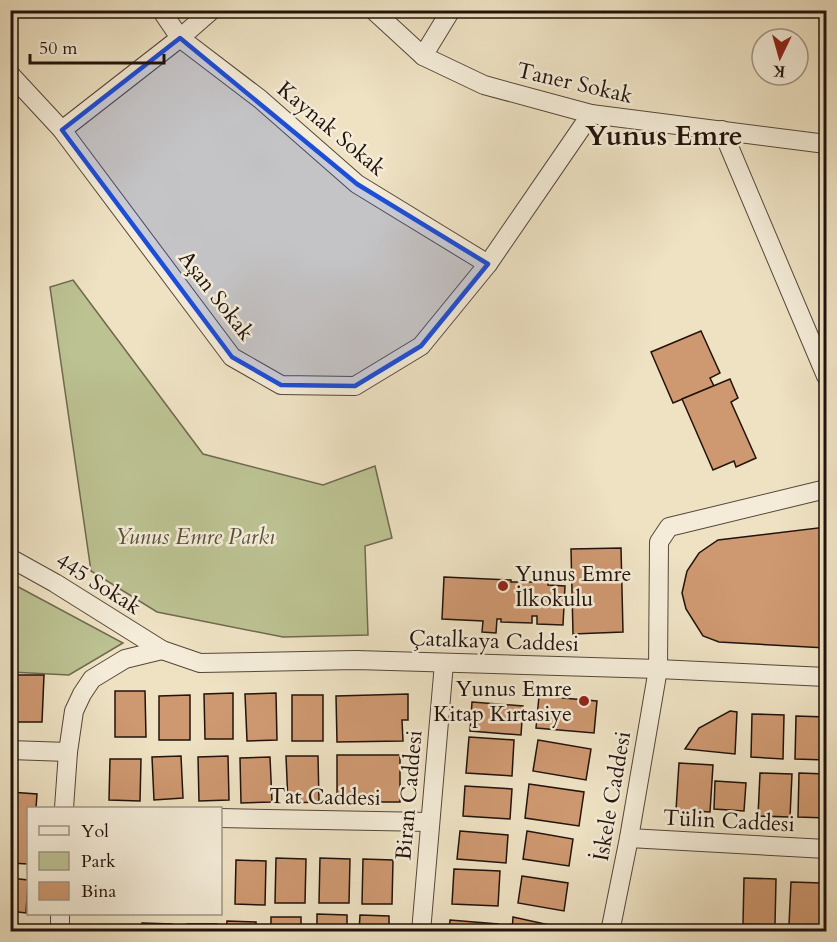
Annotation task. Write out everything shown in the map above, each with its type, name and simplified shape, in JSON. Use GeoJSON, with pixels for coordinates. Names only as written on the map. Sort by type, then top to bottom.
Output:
{"type":"FeatureCollection","features":[{"type":"Feature","properties":{"kind":"street","name":"Kaynak Sokak"},"geometry":{"type":"LineString","coordinates":[[161,10],[180,38],[260,99],[357,184],[488,264]]}},
{"type":"Feature","properties":{"kind":"street"},"geometry":{"type":"LineString","coordinates":[[62,130],[180,38],[212,10]]}},
{"type":"Feature","properties":{"kind":"street","name":"Taner Sokak"},"geometry":{"type":"LineString","coordinates":[[373,10],[423,56],[484,85],[591,114],[826,144]]}},
{"type":"Feature","properties":{"kind":"street"},"geometry":{"type":"LineString","coordinates":[[423,56],[451,10]]}},
{"type":"Feature","properties":{"kind":"street","name":"Aşan Sokak"},"geometry":{"type":"LineString","coordinates":[[10,74],[62,130],[232,357],[281,385],[356,386],[421,346],[488,264],[591,114]]}},
{"type":"Feature","properties":{"kind":"street"},"geometry":{"type":"LineString","coordinates":[[722,130],[826,376]]}},
{"type":"Feature","properties":{"kind":"street","name":"İskele Caddesi"},"geometry":{"type":"LineString","coordinates":[[610,932],[629,838],[658,669],[659,542],[669,527],[826,489]]}},
{"type":"Feature","properties":{"kind":"street","name":"445 Sokak"},"geometry":{"type":"LineString","coordinates":[[10,558],[56,583],[162,650]]}},
{"type":"Feature","properties":{"kind":"street"},"geometry":{"type":"LineString","coordinates":[[64,807],[74,711],[82,694],[92,678],[125,659],[162,650]]}},
{"type":"Feature","properties":{"kind":"street","name":"Çatalkaya Caddesi"},"geometry":{"type":"LineString","coordinates":[[162,650],[200,663],[356,660],[658,669],[826,677]]}},
{"type":"Feature","properties":{"kind":"street","name":"Biran Caddesi"},"geometry":{"type":"LineString","coordinates":[[421,932],[444,663]]}},
{"type":"Feature","properties":{"kind":"street"},"geometry":{"type":"LineString","coordinates":[[10,750],[68,752]]}},
{"type":"Feature","properties":{"kind":"street","name":"Tat Caddesi"},"geometry":{"type":"LineString","coordinates":[[222,818],[430,822]]}},
{"type":"Feature","properties":{"kind":"street","name":"Tülin Caddesi"},"geometry":{"type":"LineString","coordinates":[[629,838],[826,849]]}},
{"type":"Feature","properties":{"kind":"street"},"geometry":{"type":"LineString","coordinates":[[60,915],[60,932]]}},
{"type":"Feature","properties":{"kind":"highlighted area"},"geometry":{"type":"Polygon","coordinates":[[[180,38],[357,184],[488,264],[421,346],[355,386],[281,385],[232,357],[62,130],[180,38]]]}},
{"type":"Feature","properties":{"kind":"green space","name":"Yunus Emre Parkı"},"geometry":{"type":"Polygon","coordinates":[[[73,280],[203,454],[323,485],[375,466],[392,538],[365,546],[368,635],[283,637],[157,612],[91,571],[50,287],[73,280]]]}},
{"type":"Feature","properties":{"kind":"green space"},"geometry":{"type":"Polygon","coordinates":[[[11,583],[123,643],[69,675],[11,672],[11,583]]]}},
{"type":"Feature","properties":{"kind":"building"},"geometry":{"type":"Polygon","coordinates":[[[701,331],[720,373],[710,378],[714,386],[673,403],[651,352],[701,331]]]}},
{"type":"Feature","properties":{"kind":"building"},"geometry":{"type":"Polygon","coordinates":[[[730,379],[738,398],[731,402],[756,458],[736,467],[734,461],[713,470],[682,399],[730,379]]]}},
{"type":"Feature","properties":{"kind":"building"},"geometry":{"type":"Polygon","coordinates":[[[826,527],[826,648],[719,642],[703,636],[686,609],[682,593],[687,571],[699,553],[718,540],[826,527]]]}},
{"type":"Feature","properties":{"kind":"building"},"geometry":{"type":"Polygon","coordinates":[[[621,548],[623,632],[573,634],[571,549],[621,548]]]}},
{"type":"Feature","properties":{"kind":"building"},"geometry":{"type":"Polygon","coordinates":[[[444,577],[548,582],[548,585],[565,586],[563,625],[537,624],[537,616],[532,616],[532,623],[501,622],[501,619],[497,619],[496,633],[482,632],[483,621],[442,619],[444,577]]]}},
{"type":"Feature","properties":{"kind":"building"},"geometry":{"type":"Polygon","coordinates":[[[17,675],[44,675],[42,722],[16,722],[17,675]]]}},
{"type":"Feature","properties":{"kind":"building"},"geometry":{"type":"Polygon","coordinates":[[[115,691],[145,691],[146,737],[115,737],[115,691]]]}},
{"type":"Feature","properties":{"kind":"building"},"geometry":{"type":"Polygon","coordinates":[[[233,693],[233,739],[205,739],[204,694],[233,693]]]}},
{"type":"Feature","properties":{"kind":"building"},"geometry":{"type":"Polygon","coordinates":[[[276,693],[277,740],[247,741],[245,694],[276,693]]]}},
{"type":"Feature","properties":{"kind":"building"},"geometry":{"type":"Polygon","coordinates":[[[408,694],[408,720],[402,720],[403,741],[337,742],[336,696],[408,694]]]}},
{"type":"Feature","properties":{"kind":"building"},"geometry":{"type":"Polygon","coordinates":[[[190,695],[190,740],[159,740],[159,696],[190,695]]]}},
{"type":"Feature","properties":{"kind":"building"},"geometry":{"type":"Polygon","coordinates":[[[292,695],[323,695],[323,741],[292,741],[292,695]]]}},
{"type":"Feature","properties":{"kind":"building"},"geometry":{"type":"Polygon","coordinates":[[[539,696],[597,701],[594,733],[536,728],[539,696]]]}},
{"type":"Feature","properties":{"kind":"building"},"geometry":{"type":"Polygon","coordinates":[[[472,702],[523,706],[521,735],[470,731],[472,702]]]}},
{"type":"Feature","properties":{"kind":"building"},"geometry":{"type":"Polygon","coordinates":[[[730,711],[737,712],[735,754],[685,749],[699,728],[730,711]]]}},
{"type":"Feature","properties":{"kind":"building"},"geometry":{"type":"Polygon","coordinates":[[[752,714],[784,715],[783,759],[751,757],[752,714]]]}},
{"type":"Feature","properties":{"kind":"building"},"geometry":{"type":"Polygon","coordinates":[[[796,716],[826,717],[826,760],[795,759],[796,716]]]}},
{"type":"Feature","properties":{"kind":"building"},"geometry":{"type":"Polygon","coordinates":[[[469,737],[514,740],[512,776],[466,773],[469,737]]]}},
{"type":"Feature","properties":{"kind":"building"},"geometry":{"type":"Polygon","coordinates":[[[538,740],[591,749],[586,780],[533,771],[538,740]]]}},
{"type":"Feature","properties":{"kind":"building"},"geometry":{"type":"Polygon","coordinates":[[[337,755],[400,755],[400,802],[337,802],[337,755]]]}},
{"type":"Feature","properties":{"kind":"building"},"geometry":{"type":"Polygon","coordinates":[[[181,756],[183,798],[154,800],[152,757],[181,756]]]}},
{"type":"Feature","properties":{"kind":"building"},"geometry":{"type":"Polygon","coordinates":[[[228,756],[229,800],[199,801],[198,757],[228,756]]]}},
{"type":"Feature","properties":{"kind":"building"},"geometry":{"type":"Polygon","coordinates":[[[286,756],[318,756],[319,802],[288,803],[286,756]]]}},
{"type":"Feature","properties":{"kind":"building"},"geometry":{"type":"Polygon","coordinates":[[[270,757],[272,802],[241,803],[240,758],[270,757]]]}},
{"type":"Feature","properties":{"kind":"building"},"geometry":{"type":"Polygon","coordinates":[[[110,759],[141,759],[140,801],[109,800],[110,759]]]}},
{"type":"Feature","properties":{"kind":"building"},"geometry":{"type":"Polygon","coordinates":[[[679,763],[713,765],[710,812],[676,810],[679,763]]]}},
{"type":"Feature","properties":{"kind":"building"},"geometry":{"type":"Polygon","coordinates":[[[760,773],[792,774],[790,817],[758,816],[760,773]]]}},
{"type":"Feature","properties":{"kind":"building"},"geometry":{"type":"Polygon","coordinates":[[[799,773],[826,774],[826,818],[798,817],[799,773]]]}},
{"type":"Feature","properties":{"kind":"building"},"geometry":{"type":"Polygon","coordinates":[[[715,781],[746,783],[744,811],[714,809],[715,781]]]}},
{"type":"Feature","properties":{"kind":"building"},"geometry":{"type":"Polygon","coordinates":[[[529,784],[584,792],[579,826],[525,818],[529,784]]]}},
{"type":"Feature","properties":{"kind":"building"},"geometry":{"type":"Polygon","coordinates":[[[465,786],[512,789],[510,819],[463,816],[465,786]]]}},
{"type":"Feature","properties":{"kind":"building"},"geometry":{"type":"Polygon","coordinates":[[[10,792],[37,794],[36,807],[27,807],[27,864],[10,863],[10,792]]]}},
{"type":"Feature","properties":{"kind":"building"},"geometry":{"type":"Polygon","coordinates":[[[460,831],[508,835],[506,863],[457,859],[460,831]]]}},
{"type":"Feature","properties":{"kind":"building"},"geometry":{"type":"Polygon","coordinates":[[[527,831],[573,839],[569,866],[523,859],[527,831]]]}},
{"type":"Feature","properties":{"kind":"building"},"geometry":{"type":"Polygon","coordinates":[[[276,858],[306,859],[305,903],[275,903],[276,858]]]}},
{"type":"Feature","properties":{"kind":"building"},"geometry":{"type":"Polygon","coordinates":[[[320,858],[350,859],[349,903],[319,903],[320,858]]]}},
{"type":"Feature","properties":{"kind":"building"},"geometry":{"type":"Polygon","coordinates":[[[363,859],[393,860],[392,904],[362,904],[363,859]]]}},
{"type":"Feature","properties":{"kind":"building"},"geometry":{"type":"Polygon","coordinates":[[[236,860],[266,861],[265,905],[235,904],[236,860]]]}},
{"type":"Feature","properties":{"kind":"building"},"geometry":{"type":"Polygon","coordinates":[[[454,869],[500,871],[498,906],[452,904],[454,869]]]}},
{"type":"Feature","properties":{"kind":"building"},"geometry":{"type":"Polygon","coordinates":[[[522,876],[568,883],[564,911],[518,903],[522,876]]]}},
{"type":"Feature","properties":{"kind":"building"},"geometry":{"type":"Polygon","coordinates":[[[10,878],[27,880],[26,913],[10,911],[10,878]]]}},
{"type":"Feature","properties":{"kind":"building"},"geometry":{"type":"Polygon","coordinates":[[[744,878],[776,879],[775,925],[743,924],[744,878]]]}},
{"type":"Feature","properties":{"kind":"building"},"geometry":{"type":"Polygon","coordinates":[[[791,882],[822,883],[820,927],[789,925],[791,882]]]}},
{"type":"Feature","properties":{"kind":"building"},"geometry":{"type":"Polygon","coordinates":[[[317,914],[347,915],[347,932],[317,932],[317,914]]]}},
{"type":"Feature","properties":{"kind":"building"},"geometry":{"type":"Polygon","coordinates":[[[360,915],[389,916],[389,932],[359,932],[360,915]]]}},
{"type":"Feature","properties":{"kind":"building"},"geometry":{"type":"Polygon","coordinates":[[[271,917],[301,917],[301,932],[271,932],[271,917]]]}},
{"type":"Feature","properties":{"kind":"building"},"geometry":{"type":"Polygon","coordinates":[[[513,917],[559,927],[559,932],[512,932],[513,917]]]}},
{"type":"Feature","properties":{"kind":"building"},"geometry":{"type":"Polygon","coordinates":[[[450,920],[498,924],[497,932],[449,932],[450,920]]]}},
{"type":"Feature","properties":{"kind":"building"},"geometry":{"type":"Polygon","coordinates":[[[227,921],[256,922],[256,932],[226,932],[227,921]]]}},
{"type":"Feature","properties":{"kind":"building"},"geometry":{"type":"Polygon","coordinates":[[[142,923],[172,924],[172,932],[142,932],[142,923]]]}},
{"type":"Feature","properties":{"kind":"building"},"geometry":{"type":"Polygon","coordinates":[[[187,924],[217,924],[216,932],[187,932],[187,924]]]}},
{"type":"Feature","properties":{"kind":"building"},"geometry":{"type":"Polygon","coordinates":[[[99,925],[129,926],[129,932],[99,932],[99,925]]]}},
{"type":"Feature","properties":{"kind":"building"},"geometry":{"type":"Polygon","coordinates":[[[10,927],[29,929],[29,932],[10,932],[10,927]]]}},
{"type":"Feature","properties":{"kind":"building"},"geometry":{"type":"Polygon","coordinates":[[[644,929],[692,932],[644,932],[644,929]]]}},
{"type":"Feature","properties":{"kind":"place","name":"Yunus Emre İlkokulu"},"geometry":{"type":"Point","coordinates":[503,586]}},
{"type":"Feature","properties":{"kind":"place","name":"Yunus Emre Kitap Kırtasiye"},"geometry":{"type":"Point","coordinates":[584,701]}},
{"type":"Feature","properties":{"kind":"district","name":"Yunus Emre"},"geometry":{"type":"Point","coordinates":[664,135]}}]}
